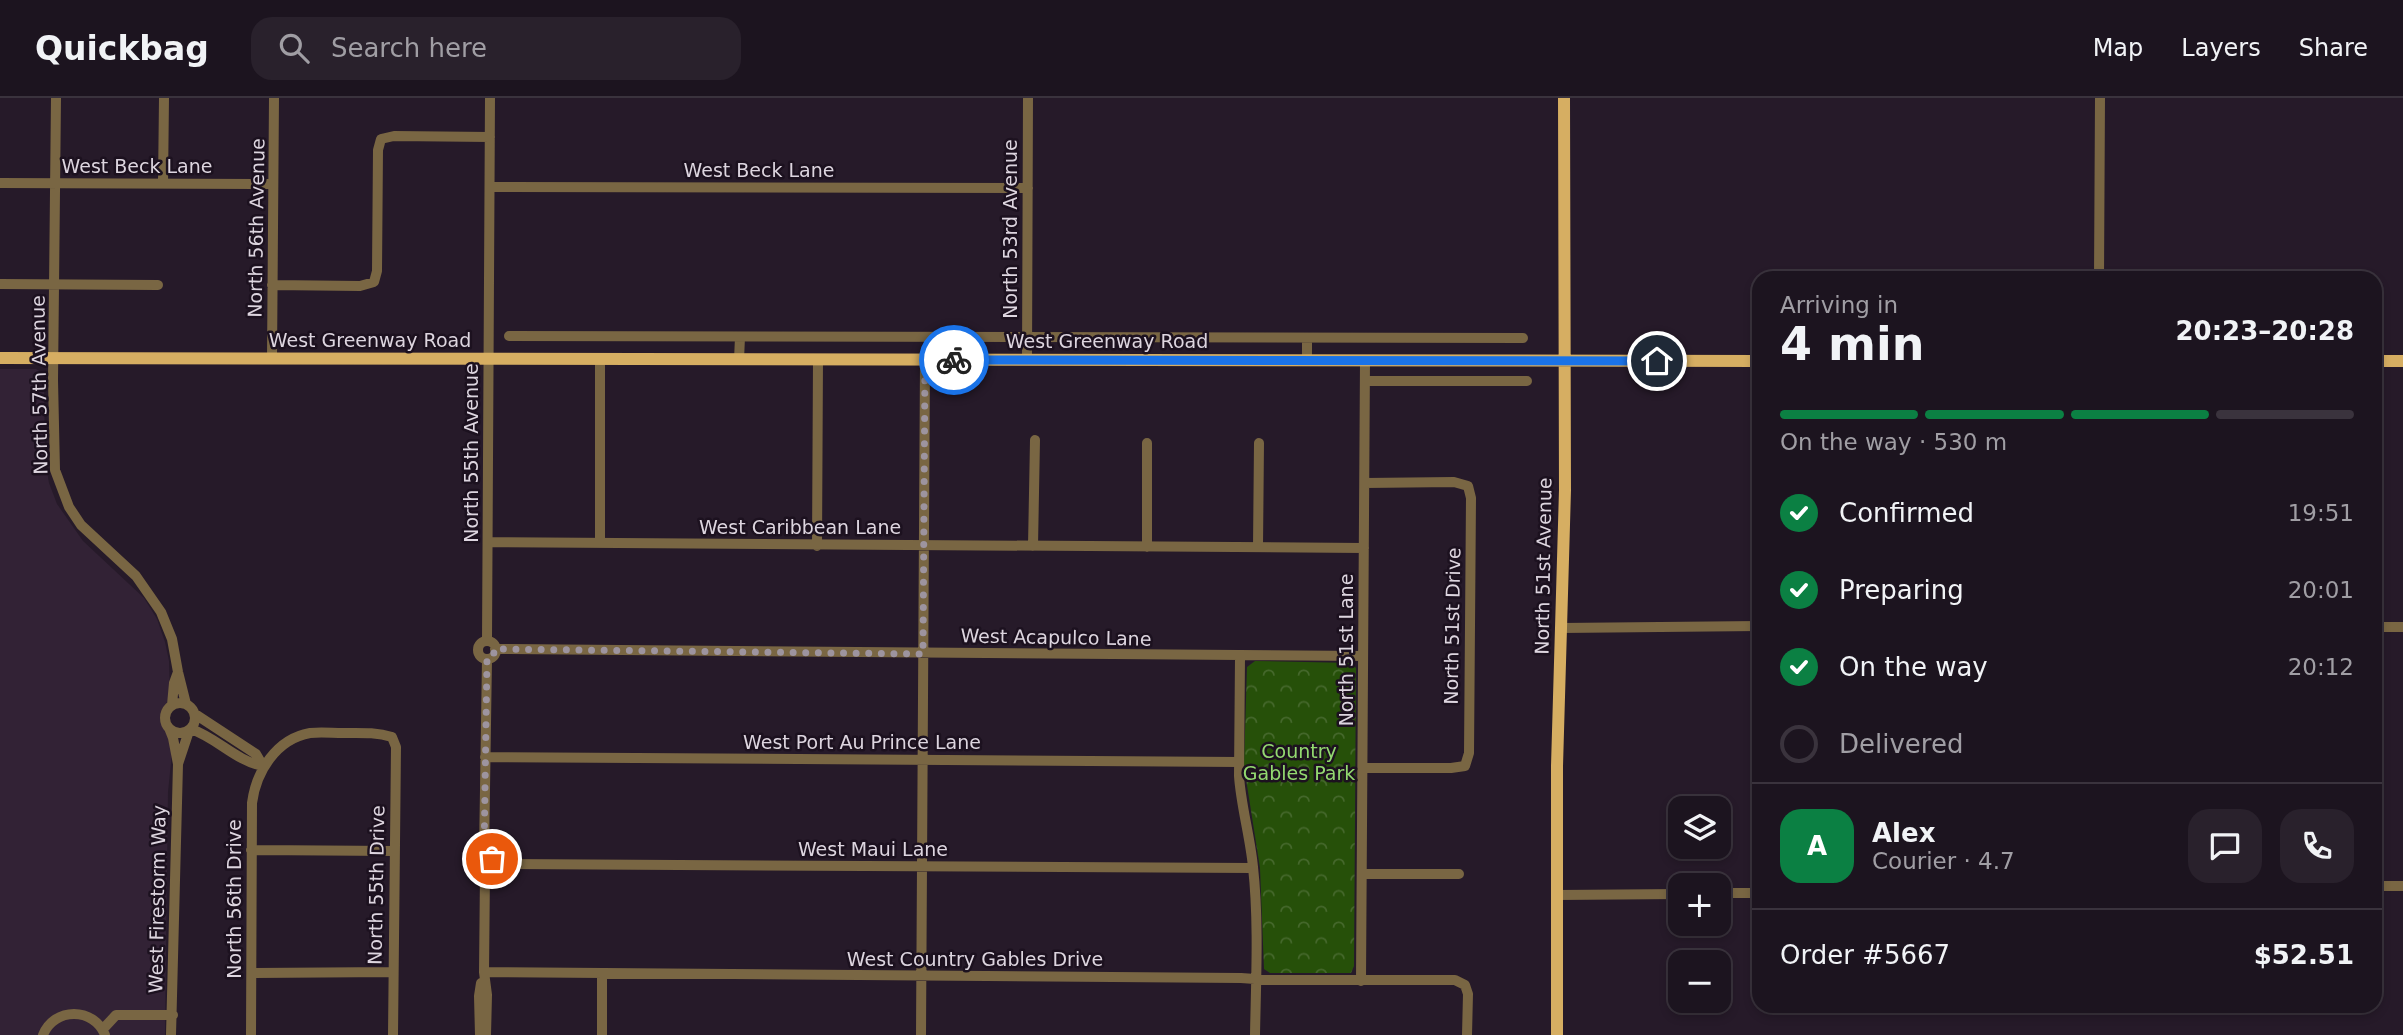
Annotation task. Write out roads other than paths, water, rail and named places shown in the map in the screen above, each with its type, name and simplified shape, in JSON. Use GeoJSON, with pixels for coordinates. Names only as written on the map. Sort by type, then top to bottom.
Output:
{"type":"FeatureCollection","features":[{"type":"Feature","properties":{"kind":"main road","name":"North 51st Avenue"},"geometry":{"type":"LineString","coordinates":[[1557,1035],[1565,361],[1564,98]]}},
{"type":"Feature","properties":{"kind":"main road","name":"West Greenway Road"},"geometry":{"type":"LineString","coordinates":[[0,358],[1752,361]]}},
{"type":"Feature","properties":{"kind":"main road"},"geometry":{"type":"LineString","coordinates":[[2382,361],[2403,361]]}},
{"type":"Feature","properties":{"kind":"street","name":"North 57th Avenue"},"geometry":{"type":"LineString","coordinates":[[56,98],[55,470],[63,493],[81,525],[136,576],[167,624],[186,704]]}},
{"type":"Feature","properties":{"kind":"street"},"geometry":{"type":"LineString","coordinates":[[163,184],[164,98]]}},
{"type":"Feature","properties":{"kind":"street","name":"North 56th Avenue"},"geometry":{"type":"LineString","coordinates":[[272,359],[274,98]]}},
{"type":"Feature","properties":{"kind":"street","name":"North 55th Avenue"},"geometry":{"type":"LineString","coordinates":[[486,1035],[485,872],[479,870],[476,865],[478,858],[484,854],[487,659],[481,657],[478,651],[480,644],[486,641],[490,98]]}},
{"type":"Feature","properties":{"kind":"street","name":"North 53rd Avenue"},"geometry":{"type":"LineString","coordinates":[[1027,360],[1028,98]]}},
{"type":"Feature","properties":{"kind":"street"},"geometry":{"type":"LineString","coordinates":[[2099,271],[2100,98]]}},
{"type":"Feature","properties":{"kind":"street"},"geometry":{"type":"LineString","coordinates":[[272,285],[360,286],[374,282],[377,271],[378,150],[381,139],[394,135],[490,137]]}},
{"type":"Feature","properties":{"kind":"street","name":"West Beck Lane"},"geometry":{"type":"LineString","coordinates":[[0,183],[274,184]]}},
{"type":"Feature","properties":{"kind":"street","name":"West Beck Lane"},"geometry":{"type":"LineString","coordinates":[[490,187],[1028,188]]}},
{"type":"Feature","properties":{"kind":"street"},"geometry":{"type":"LineString","coordinates":[[0,285],[158,285]]}},
{"type":"Feature","properties":{"kind":"street","name":"West Greenway Road"},"geometry":{"type":"LineString","coordinates":[[509,336],[1523,338]]}},
{"type":"Feature","properties":{"kind":"street"},"geometry":{"type":"LineString","coordinates":[[739,360],[740,337]]}},
{"type":"Feature","properties":{"kind":"street"},"geometry":{"type":"LineString","coordinates":[[1307,338],[1307,361]]}},
{"type":"Feature","properties":{"kind":"street"},"geometry":{"type":"LineString","coordinates":[[600,359],[600,543]]}},
{"type":"Feature","properties":{"kind":"street"},"geometry":{"type":"LineString","coordinates":[[817,546],[818,360]]}},
{"type":"Feature","properties":{"kind":"street"},"geometry":{"type":"LineString","coordinates":[[921,1035],[925,360]]}},
{"type":"Feature","properties":{"kind":"street","name":"North 51st Lane"},"geometry":{"type":"LineString","coordinates":[[1361,981],[1365,361]]}},
{"type":"Feature","properties":{"kind":"street"},"geometry":{"type":"LineString","coordinates":[[1365,381],[1527,381]]}},
{"type":"Feature","properties":{"kind":"street"},"geometry":{"type":"LineString","coordinates":[[1033,546],[1035,440]]}},
{"type":"Feature","properties":{"kind":"street"},"geometry":{"type":"LineString","coordinates":[[1147,443],[1147,547]]}},
{"type":"Feature","properties":{"kind":"street"},"geometry":{"type":"LineString","coordinates":[[1258,548],[1259,443]]}},
{"type":"Feature","properties":{"kind":"street","name":"North 51st Drive"},"geometry":{"type":"LineString","coordinates":[[1363,768],[1465,766],[1469,753],[1471,525],[1468,486],[1454,482],[1364,483]]}},
{"type":"Feature","properties":{"kind":"street","name":"West Caribbean Lane"},"geometry":{"type":"LineString","coordinates":[[488,542],[1364,548]]}},
{"type":"Feature","properties":{"kind":"street"},"geometry":{"type":"LineString","coordinates":[[1561,628],[1752,626]]}},
{"type":"Feature","properties":{"kind":"street"},"geometry":{"type":"LineString","coordinates":[[2382,627],[2403,627]]}},
{"type":"Feature","properties":{"kind":"street"},"geometry":{"type":"LineString","coordinates":[[486,641],[493,644],[495,649],[493,656],[487,659]]}},
{"type":"Feature","properties":{"kind":"street","name":"West Acapulco Lane"},"geometry":{"type":"LineString","coordinates":[[495,649],[1363,656]]}},
{"type":"Feature","properties":{"kind":"street"},"geometry":{"type":"LineString","coordinates":[[1240,657],[1238,762],[1240,794],[1248,826],[1253,868],[1255,1035]]}},
{"type":"Feature","properties":{"kind":"street","name":"North 57th Avenue"},"geometry":{"type":"LineString","coordinates":[[172,705],[178,673]]}},
{"type":"Feature","properties":{"kind":"street"},"geometry":{"type":"LineString","coordinates":[[230,744],[186,704],[172,705],[165,715],[169,728],[179,733],[190,730],[201,732],[230,744],[256,754],[263,766]]}},
{"type":"Feature","properties":{"kind":"street"},"geometry":{"type":"LineString","coordinates":[[190,730],[195,723],[195,714]]}},
{"type":"Feature","properties":{"kind":"street","name":"West Firestorm Way"},"geometry":{"type":"LineString","coordinates":[[169,728],[178,764],[171,1035]]}},
{"type":"Feature","properties":{"kind":"street","name":"West Firestorm Way"},"geometry":{"type":"LineString","coordinates":[[178,764],[190,730]]}},
{"type":"Feature","properties":{"kind":"street","name":"North 55th Drive"},"geometry":{"type":"LineString","coordinates":[[263,766],[290,740],[309,733],[380,733],[391,737],[396,747],[393,1035]]}},
{"type":"Feature","properties":{"kind":"street","name":"West Port Au Prince Lane"},"geometry":{"type":"LineString","coordinates":[[485,757],[1238,762]]}},
{"type":"Feature","properties":{"kind":"street","name":"North 56th Drive"},"geometry":{"type":"LineString","coordinates":[[251,1035],[253,794],[263,766]]}},
{"type":"Feature","properties":{"kind":"street"},"geometry":{"type":"LineString","coordinates":[[251,850],[394,851]]}},
{"type":"Feature","properties":{"kind":"street"},"geometry":{"type":"LineString","coordinates":[[484,854],[491,857],[493,864],[491,869],[485,872]]}},
{"type":"Feature","properties":{"kind":"street","name":"West Maui Lane"},"geometry":{"type":"LineString","coordinates":[[493,864],[1253,868]]}},
{"type":"Feature","properties":{"kind":"street"},"geometry":{"type":"LineString","coordinates":[[1362,874],[1459,874]]}},
{"type":"Feature","properties":{"kind":"street"},"geometry":{"type":"LineString","coordinates":[[2382,886],[2403,886]]}},
{"type":"Feature","properties":{"kind":"street"},"geometry":{"type":"LineString","coordinates":[[1731,893],[1752,893]]}},
{"type":"Feature","properties":{"kind":"street"},"geometry":{"type":"LineString","coordinates":[[1557,895],[1668,894]]}},
{"type":"Feature","properties":{"kind":"street"},"geometry":{"type":"LineString","coordinates":[[252,973],[393,972]]}},
{"type":"Feature","properties":{"kind":"street","name":"North 55th Avenue"},"geometry":{"type":"LineString","coordinates":[[480,1035],[479,996],[484,972]]}},
{"type":"Feature","properties":{"kind":"street","name":"West Country Gables Drive"},"geometry":{"type":"LineString","coordinates":[[484,972],[1455,980],[1465,985],[1468,994],[1467,1035]]}},
{"type":"Feature","properties":{"kind":"street"},"geometry":{"type":"LineString","coordinates":[[602,973],[602,1035]]}},
{"type":"Feature","properties":{"kind":"street"},"geometry":{"type":"LineString","coordinates":[[43,1035],[52,1021],[62,1015],[74,1013],[95,1021],[104,1032],[116,1015],[173,1015]]}},
{"type":"Feature","properties":{"kind":"park label","name":"Country Gables Park"},"geometry":{"type":"Point","coordinates":[1299,762]}}]}
